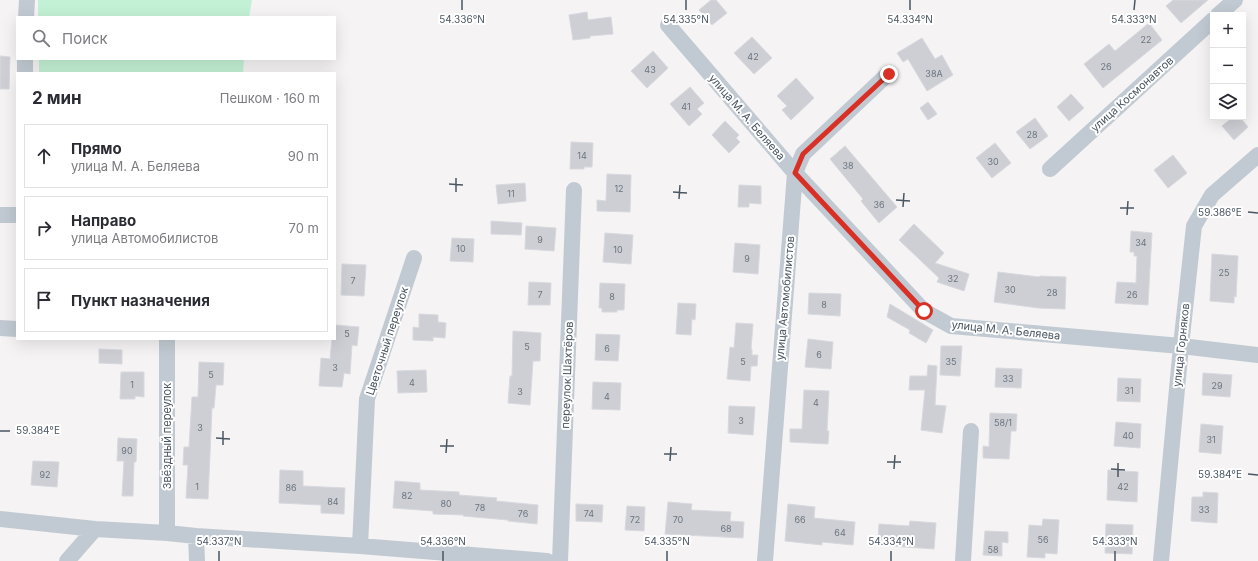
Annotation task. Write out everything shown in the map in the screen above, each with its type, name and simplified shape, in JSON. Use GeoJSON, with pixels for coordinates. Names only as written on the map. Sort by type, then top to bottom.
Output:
{"type":"FeatureCollection","features":[{"type":"Feature","properties":{"kind":"street"},"geometry":{"type":"LineString","coordinates":[[26,16],[27,0]]}},
{"type":"Feature","properties":{"kind":"street"},"geometry":{"type":"LineString","coordinates":[[1221,12],[1235,0]]}},
{"type":"Feature","properties":{"kind":"street","name":"улица Космонавтов"},"geometry":{"type":"LineString","coordinates":[[1050,169],[1210,23]]}},
{"type":"Feature","properties":{"kind":"street","name":"улица М. А. Беляева"},"geometry":{"type":"LineString","coordinates":[[668,25],[795,173],[924,311],[951,326],[1181,346],[1258,355]]}},
{"type":"Feature","properties":{"kind":"street"},"geometry":{"type":"LineString","coordinates":[[25,60],[25,72]]}},
{"type":"Feature","properties":{"kind":"street","name":"улица Автомобилистов"},"geometry":{"type":"LineString","coordinates":[[765,561],[795,173],[803,154],[889,74]]}},
{"type":"Feature","properties":{"kind":"street","name":"улица Горняков"},"geometry":{"type":"LineString","coordinates":[[1161,561],[1194,226],[1212,195],[1258,155]]}},
{"type":"Feature","properties":{"kind":"street","name":"переулок Шахтёров"},"geometry":{"type":"LineString","coordinates":[[560,561],[574,190]]}},
{"type":"Feature","properties":{"kind":"street"},"geometry":{"type":"LineString","coordinates":[[0,215],[16,215]]}},
{"type":"Feature","properties":{"kind":"street","name":"Цветочный переулок"},"geometry":{"type":"LineString","coordinates":[[360,546],[367,399],[414,258]]}},
{"type":"Feature","properties":{"kind":"street"},"geometry":{"type":"LineString","coordinates":[[0,328],[16,329]]}},
{"type":"Feature","properties":{"kind":"street","name":"Звёздный переулок"},"geometry":{"type":"LineString","coordinates":[[167,340],[167,533]]}},
{"type":"Feature","properties":{"kind":"street"},"geometry":{"type":"LineString","coordinates":[[963,561],[971,431]]}},
{"type":"Feature","properties":{"kind":"street"},"geometry":{"type":"LineString","coordinates":[[0,519],[95,529],[360,546],[547,561]]}},
{"type":"Feature","properties":{"kind":"street"},"geometry":{"type":"LineString","coordinates":[[67,561],[95,529]]}},
{"type":"Feature","properties":{"kind":"street"},"geometry":{"type":"LineString","coordinates":[[196,536],[197,561]]}},
{"type":"Feature","properties":{"kind":"green space"},"geometry":{"type":"Polygon","coordinates":[[[38,0],[252,0],[249,16],[38,16],[38,0]]]}},
{"type":"Feature","properties":{"kind":"green space"},"geometry":{"type":"Polygon","coordinates":[[[39,60],[244,60],[243,72],[39,72],[39,60]]]}},
{"type":"Feature","properties":{"kind":"building"},"geometry":{"type":"Polygon","coordinates":[[[711,0],[716,0],[727,13],[712,25],[699,10],[711,0]]]}},
{"type":"Feature","properties":{"kind":"building"},"geometry":{"type":"Polygon","coordinates":[[[1173,0],[1208,0],[1181,23],[1166,6],[1173,0]]]}},
{"type":"Feature","properties":{"kind":"building"},"geometry":{"type":"Polygon","coordinates":[[[587,12],[588,20],[611,17],[613,34],[590,36],[590,38],[573,40],[569,15],[587,12]]]}},
{"type":"Feature","properties":{"kind":"building"},"geometry":{"type":"Polygon","coordinates":[[[1149,23],[1162,40],[1103,88],[1084,64],[1109,44],[1115,51],[1149,23]]]}},
{"type":"Feature","properties":{"kind":"building"},"geometry":{"type":"Polygon","coordinates":[[[752,37],[772,58],[754,74],[734,53],[752,37]]]}},
{"type":"Feature","properties":{"kind":"building"},"geometry":{"type":"Polygon","coordinates":[[[922,38],[935,59],[942,55],[953,75],[927,91],[908,59],[903,62],[897,53],[922,38]]]}},
{"type":"Feature","properties":{"kind":"building"},"geometry":{"type":"Polygon","coordinates":[[[653,51],[668,68],[647,88],[631,71],[653,51]]]}},
{"type":"Feature","properties":{"kind":"building"},"geometry":{"type":"Polygon","coordinates":[[[0,56],[10,57],[9,89],[0,89],[0,56]]]}},
{"type":"Feature","properties":{"kind":"building"},"geometry":{"type":"Polygon","coordinates":[[[796,78],[814,98],[791,120],[782,110],[787,106],[777,96],[796,78]]]}},
{"type":"Feature","properties":{"kind":"building"},"geometry":{"type":"Polygon","coordinates":[[[690,87],[704,103],[697,109],[702,114],[689,126],[670,104],[690,87]]]}},
{"type":"Feature","properties":{"kind":"building"},"geometry":{"type":"Polygon","coordinates":[[[1071,94],[1084,108],[1069,121],[1057,107],[1071,94]]]}},
{"type":"Feature","properties":{"kind":"building"},"geometry":{"type":"Polygon","coordinates":[[[928,102],[937,114],[928,120],[920,108],[928,102]]]}},
{"type":"Feature","properties":{"kind":"building"},"geometry":{"type":"Polygon","coordinates":[[[1035,118],[1048,136],[1030,149],[1016,132],[1035,118]]]}},
{"type":"Feature","properties":{"kind":"building"},"geometry":{"type":"Polygon","coordinates":[[[1229,120],[1242,120],[1248,127],[1234,140],[1222,126],[1229,120]]]}},
{"type":"Feature","properties":{"kind":"building"},"geometry":{"type":"Polygon","coordinates":[[[725,121],[739,135],[736,138],[740,142],[729,153],[712,135],[725,121]]]}},
{"type":"Feature","properties":{"kind":"building"},"geometry":{"type":"Polygon","coordinates":[[[571,142],[593,143],[592,167],[584,167],[584,169],[570,169],[571,142]]]}},
{"type":"Feature","properties":{"kind":"building"},"geometry":{"type":"Polygon","coordinates":[[[995,143],[1011,163],[992,178],[976,158],[995,143]]]}},
{"type":"Feature","properties":{"kind":"building"},"geometry":{"type":"Polygon","coordinates":[[[845,146],[897,207],[879,223],[861,201],[863,199],[830,159],[845,146]]]}},
{"type":"Feature","properties":{"kind":"building"},"geometry":{"type":"Polygon","coordinates":[[[1173,155],[1187,173],[1168,188],[1154,170],[1173,155]]]}},
{"type":"Feature","properties":{"kind":"building"},"geometry":{"type":"Polygon","coordinates":[[[607,174],[631,175],[630,212],[597,211],[597,200],[606,201],[607,174]]]}},
{"type":"Feature","properties":{"kind":"building"},"geometry":{"type":"Polygon","coordinates":[[[525,183],[526,201],[498,204],[496,185],[525,183]]]}},
{"type":"Feature","properties":{"kind":"building"},"geometry":{"type":"Polygon","coordinates":[[[739,185],[761,186],[761,204],[749,203],[749,207],[738,207],[739,185]]]}},
{"type":"Feature","properties":{"kind":"building"},"geometry":{"type":"Polygon","coordinates":[[[491,221],[522,223],[521,235],[491,234],[491,221]]]}},
{"type":"Feature","properties":{"kind":"building"},"geometry":{"type":"Polygon","coordinates":[[[914,224],[944,253],[935,263],[969,274],[964,291],[937,282],[939,278],[899,240],[914,224]]]}},
{"type":"Feature","properties":{"kind":"building"},"geometry":{"type":"Polygon","coordinates":[[[526,226],[556,228],[554,251],[525,249],[526,226]]]}},
{"type":"Feature","properties":{"kind":"building"},"geometry":{"type":"Polygon","coordinates":[[[1131,231],[1152,233],[1148,305],[1115,303],[1117,282],[1136,283],[1137,256],[1134,256],[1134,252],[1130,252],[1131,231]]]}},
{"type":"Feature","properties":{"kind":"building"},"geometry":{"type":"Polygon","coordinates":[[[605,233],[633,235],[631,264],[603,262],[605,233]]]}},
{"type":"Feature","properties":{"kind":"building"},"geometry":{"type":"Polygon","coordinates":[[[452,238],[474,239],[473,262],[450,261],[452,238]]]}},
{"type":"Feature","properties":{"kind":"building"},"geometry":{"type":"Polygon","coordinates":[[[735,243],[760,245],[758,274],[733,272],[735,243]]]}},
{"type":"Feature","properties":{"kind":"building"},"geometry":{"type":"Polygon","coordinates":[[[1212,254],[1238,256],[1236,297],[1234,296],[1234,303],[1210,301],[1212,254]]]}},
{"type":"Feature","properties":{"kind":"building"},"geometry":{"type":"Polygon","coordinates":[[[342,264],[366,265],[364,296],[341,295],[342,264]]]}},
{"type":"Feature","properties":{"kind":"building"},"geometry":{"type":"Polygon","coordinates":[[[998,272],[1039,277],[1066,277],[1065,309],[1038,308],[994,302],[998,272]]]}},
{"type":"Feature","properties":{"kind":"building"},"geometry":{"type":"Polygon","coordinates":[[[529,282],[551,283],[550,305],[528,305],[529,282]]]}},
{"type":"Feature","properties":{"kind":"building"},"geometry":{"type":"Polygon","coordinates":[[[600,283],[625,284],[624,310],[617,310],[617,312],[602,312],[602,308],[599,308],[600,283]]]}},
{"type":"Feature","properties":{"kind":"building"},"geometry":{"type":"Polygon","coordinates":[[[809,293],[841,294],[840,316],[808,314],[809,293]]]}},
{"type":"Feature","properties":{"kind":"building"},"geometry":{"type":"Polygon","coordinates":[[[678,303],[696,304],[695,320],[692,319],[691,335],[676,334],[678,303]]]}},
{"type":"Feature","properties":{"kind":"building"},"geometry":{"type":"Polygon","coordinates":[[[890,304],[933,330],[926,343],[909,333],[910,330],[887,317],[890,304]]]}},
{"type":"Feature","properties":{"kind":"building"},"geometry":{"type":"Polygon","coordinates":[[[419,314],[438,315],[438,322],[446,323],[445,338],[433,337],[433,341],[413,340],[413,327],[419,328],[419,314]]]}},
{"type":"Feature","properties":{"kind":"building"},"geometry":{"type":"Polygon","coordinates":[[[736,323],[753,324],[751,349],[752,355],[758,355],[757,366],[751,366],[750,381],[727,379],[730,347],[734,348],[736,323]]]}},
{"type":"Feature","properties":{"kind":"building"},"geometry":{"type":"Polygon","coordinates":[[[336,325],[359,327],[357,346],[352,345],[350,374],[344,373],[342,387],[319,386],[321,358],[330,359],[332,340],[336,340],[336,325]]]}},
{"type":"Feature","properties":{"kind":"building"},"geometry":{"type":"Polygon","coordinates":[[[513,331],[541,333],[540,361],[533,361],[530,405],[508,403],[510,376],[512,376],[513,331]]]}},
{"type":"Feature","properties":{"kind":"building"},"geometry":{"type":"Polygon","coordinates":[[[596,334],[620,335],[618,361],[595,360],[596,334]]]}},
{"type":"Feature","properties":{"kind":"building"},"geometry":{"type":"Polygon","coordinates":[[[808,339],[833,342],[831,369],[805,367],[808,339]]]}},
{"type":"Feature","properties":{"kind":"building"},"geometry":{"type":"Polygon","coordinates":[[[941,346],[962,346],[960,376],[940,375],[941,346]]]}},
{"type":"Feature","properties":{"kind":"building"},"geometry":{"type":"Polygon","coordinates":[[[99,349],[122,350],[122,364],[99,363],[99,349]]]}},
{"type":"Feature","properties":{"kind":"building"},"geometry":{"type":"Polygon","coordinates":[[[199,362],[224,363],[223,385],[216,385],[214,408],[212,408],[208,499],[186,498],[188,465],[183,465],[184,447],[189,447],[192,397],[198,397],[199,362]]]}},
{"type":"Feature","properties":{"kind":"building"},"geometry":{"type":"Polygon","coordinates":[[[928,365],[937,366],[935,405],[946,406],[942,433],[921,430],[925,390],[909,390],[910,376],[927,376],[928,365]]]}},
{"type":"Feature","properties":{"kind":"building"},"geometry":{"type":"Polygon","coordinates":[[[996,368],[1022,369],[1021,388],[995,387],[996,368]]]}},
{"type":"Feature","properties":{"kind":"building"},"geometry":{"type":"Polygon","coordinates":[[[426,370],[427,392],[398,393],[397,371],[426,370]]]}},
{"type":"Feature","properties":{"kind":"building"},"geometry":{"type":"Polygon","coordinates":[[[121,372],[144,372],[144,397],[135,396],[135,399],[120,399],[121,372]]]}},
{"type":"Feature","properties":{"kind":"building"},"geometry":{"type":"Polygon","coordinates":[[[1203,373],[1232,375],[1230,397],[1202,395],[1203,373]]]}},
{"type":"Feature","properties":{"kind":"building"},"geometry":{"type":"Polygon","coordinates":[[[1118,378],[1141,379],[1140,402],[1117,401],[1118,378]]]}},
{"type":"Feature","properties":{"kind":"building"},"geometry":{"type":"Polygon","coordinates":[[[593,382],[621,383],[620,410],[592,409],[593,382]]]}},
{"type":"Feature","properties":{"kind":"building"},"geometry":{"type":"Polygon","coordinates":[[[804,390],[829,391],[827,431],[829,431],[828,444],[790,442],[790,429],[802,429],[804,390]]]}},
{"type":"Feature","properties":{"kind":"building"},"geometry":{"type":"Polygon","coordinates":[[[729,406],[755,407],[753,435],[728,433],[729,406]]]}},
{"type":"Feature","properties":{"kind":"building"},"geometry":{"type":"Polygon","coordinates":[[[990,413],[1017,414],[1016,431],[1011,431],[1009,459],[983,458],[983,446],[989,447],[990,413]]]}},
{"type":"Feature","properties":{"kind":"building"},"geometry":{"type":"Polygon","coordinates":[[[1116,422],[1141,424],[1140,448],[1114,446],[1116,422]]]}},
{"type":"Feature","properties":{"kind":"building"},"geometry":{"type":"Polygon","coordinates":[[[1201,424],[1223,426],[1221,454],[1199,452],[1201,424]]]}},
{"type":"Feature","properties":{"kind":"building"},"geometry":{"type":"Polygon","coordinates":[[[118,438],[137,439],[136,462],[134,462],[133,496],[122,496],[124,461],[117,461],[118,438]]]}},
{"type":"Feature","properties":{"kind":"building"},"geometry":{"type":"Polygon","coordinates":[[[33,461],[59,462],[57,487],[31,485],[33,461]]]}},
{"type":"Feature","properties":{"kind":"building"},"geometry":{"type":"Polygon","coordinates":[[[280,470],[303,471],[303,486],[345,488],[344,514],[321,513],[321,505],[279,503],[280,470]]]}},
{"type":"Feature","properties":{"kind":"building"},"geometry":{"type":"Polygon","coordinates":[[[1108,470],[1138,472],[1137,502],[1107,500],[1108,470]]]}},
{"type":"Feature","properties":{"kind":"building"},"geometry":{"type":"Polygon","coordinates":[[[395,481],[420,483],[420,490],[459,492],[459,495],[497,498],[496,501],[538,505],[537,524],[463,516],[464,515],[433,514],[433,511],[393,508],[395,481]]]}},
{"type":"Feature","properties":{"kind":"building"},"geometry":{"type":"Polygon","coordinates":[[[1203,492],[1218,493],[1217,523],[1191,521],[1192,497],[1203,497],[1203,492]]]}},
{"type":"Feature","properties":{"kind":"building"},"geometry":{"type":"Polygon","coordinates":[[[668,502],[692,504],[691,510],[731,512],[730,521],[744,522],[743,538],[665,534],[668,502]]]}},
{"type":"Feature","properties":{"kind":"building"},"geometry":{"type":"Polygon","coordinates":[[[576,504],[603,505],[602,522],[576,521],[576,504]]]}},
{"type":"Feature","properties":{"kind":"building"},"geometry":{"type":"Polygon","coordinates":[[[788,504],[815,507],[814,518],[855,522],[853,545],[822,542],[822,545],[785,541],[788,504]]]}},
{"type":"Feature","properties":{"kind":"building"},"geometry":{"type":"Polygon","coordinates":[[[627,506],[645,507],[644,531],[625,530],[627,506]]]}},
{"type":"Feature","properties":{"kind":"building"},"geometry":{"type":"Polygon","coordinates":[[[1043,519],[1059,520],[1057,554],[1045,553],[1045,558],[1027,557],[1029,525],[1042,526],[1043,519]]]}},
{"type":"Feature","properties":{"kind":"building"},"geometry":{"type":"Polygon","coordinates":[[[910,521],[936,523],[934,549],[890,546],[890,541],[878,540],[879,524],[909,526],[910,521]]]}},
{"type":"Feature","properties":{"kind":"building"},"geometry":{"type":"Polygon","coordinates":[[[1106,524],[1133,525],[1132,554],[1105,553],[1106,524]]]}},
{"type":"Feature","properties":{"kind":"building"},"geometry":{"type":"Polygon","coordinates":[[[985,531],[1008,532],[1008,543],[1002,542],[1002,556],[983,555],[985,531]]]}},
{"type":"Feature","properties":{"kind":"route"},"geometry":{"type":"LineString","coordinates":[[889,74],[803,154],[795,173],[924,311]]}}]}
